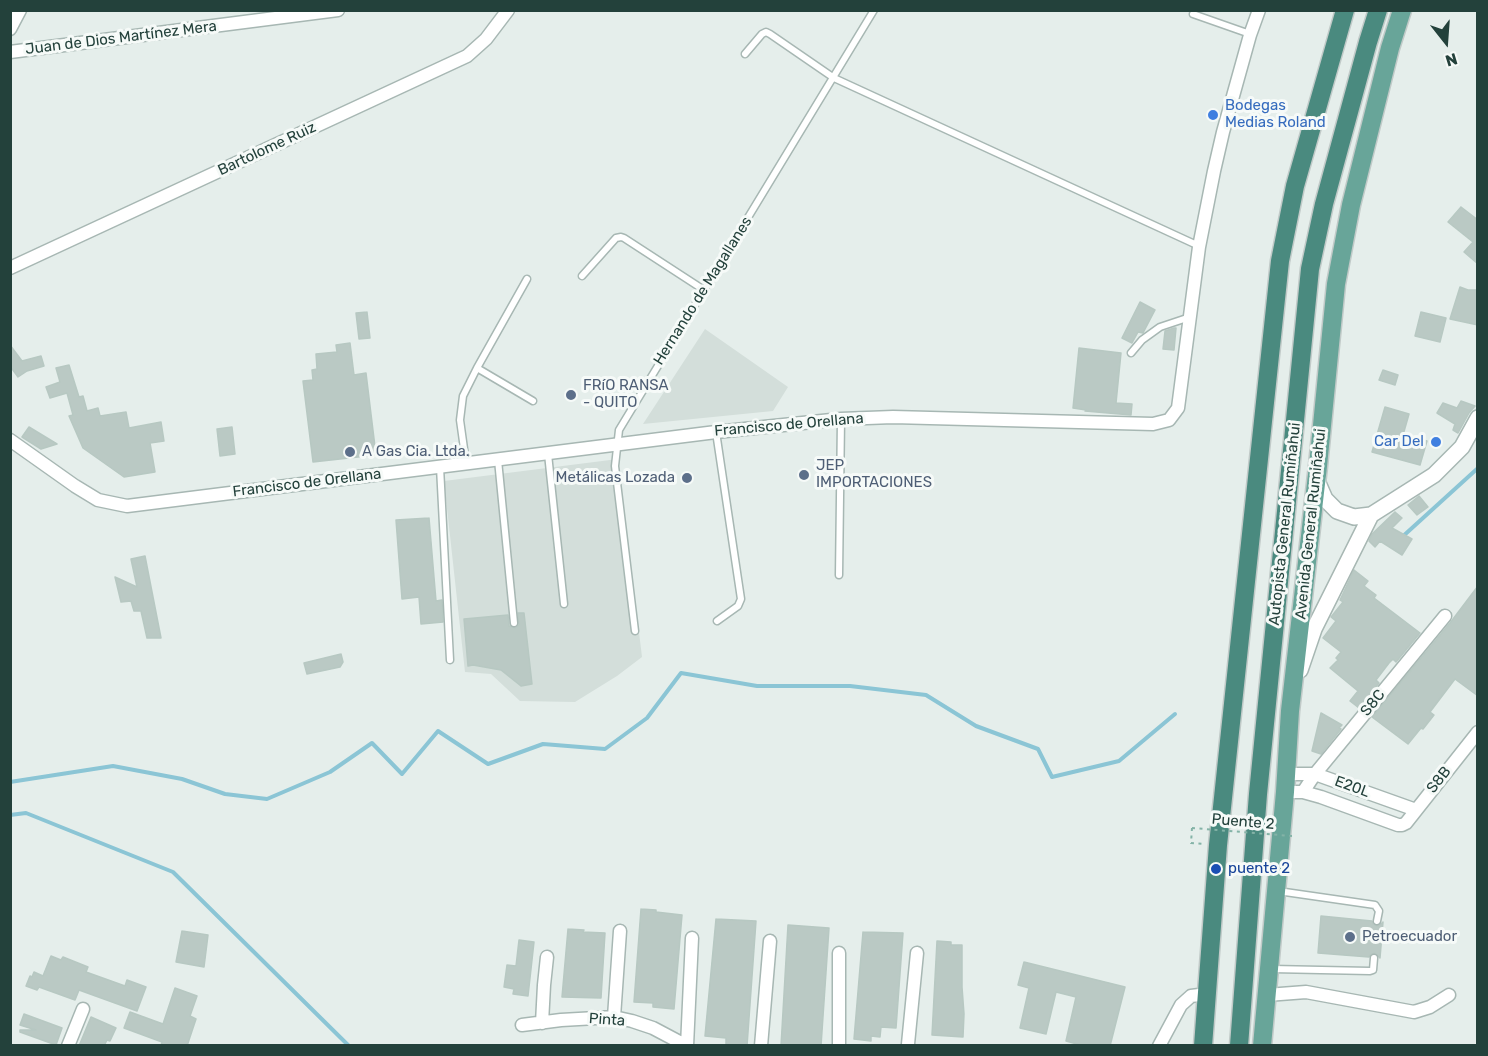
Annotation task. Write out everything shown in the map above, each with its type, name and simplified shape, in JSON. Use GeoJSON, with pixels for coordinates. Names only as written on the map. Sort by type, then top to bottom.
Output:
{"type":"FeatureCollection","features":[{"type":"Feature","properties":{"kind":"highway"},"geometry":{"type":"LineString","coordinates":[[1203,1046],[1218,846],[1280,261],[1295,186],[1345,10]]}},
{"type":"Feature","properties":{"kind":"highway","name":"Autopista General Rumiñahui"},"geometry":{"type":"LineString","coordinates":[[1239,1046],[1258,794],[1310,269],[1327,192],[1378,10]]}},
{"type":"Feature","properties":{"kind":"main road","name":"Avenida General Rumiñahui"},"geometry":{"type":"LineString","coordinates":[[1262,1046],[1276,891],[1292,786],[1290,711],[1336,284],[1351,205],[1390,48],[1402,10]]}},
{"type":"Feature","properties":{"kind":"street"},"geometry":{"type":"LineString","coordinates":[[10,29],[20,10]]}},
{"type":"Feature","properties":{"kind":"street","name":"Juan de Dios Martínez Mera"},"geometry":{"type":"LineString","coordinates":[[10,52],[338,10]]}},
{"type":"Feature","properties":{"kind":"street","name":"Bartolome Ruiz"},"geometry":{"type":"LineString","coordinates":[[10,268],[468,56],[486,39],[508,10]]}},
{"type":"Feature","properties":{"kind":"street","name":"Francisco de Orellana"},"geometry":{"type":"LineString","coordinates":[[10,440],[98,500],[127,506],[716,432],[841,419],[893,417],[1153,424],[1169,420],[1178,408],[1200,247],[1223,132],[1259,10]]}},
{"type":"Feature","properties":{"kind":"street"},"geometry":{"type":"LineString","coordinates":[[1318,466],[1318,483],[1325,499],[1337,511],[1354,517],[1371,515],[1434,475],[1462,447],[1478,418]]}},
{"type":"Feature","properties":{"kind":"street"},"geometry":{"type":"LineString","coordinates":[[1290,711],[1300,669],[1314,629],[1371,515]]}},
{"type":"Feature","properties":{"kind":"street","name":"S8C"},"geometry":{"type":"LineString","coordinates":[[1292,786],[1315,774],[1444,616]]}},
{"type":"Feature","properties":{"kind":"street","name":"S8B"},"geometry":{"type":"LineString","coordinates":[[1398,825],[1406,823],[1478,732]]}},
{"type":"Feature","properties":{"kind":"street","name":"E20L"},"geometry":{"type":"LineString","coordinates":[[1292,786],[1315,774],[1416,810]]}},
{"type":"Feature","properties":{"kind":"street","name":"E20L"},"geometry":{"type":"LineString","coordinates":[[1292,786],[1398,825]]}},
{"type":"Feature","properties":{"kind":"street"},"geometry":{"type":"LineString","coordinates":[[614,1017],[620,931]]}},
{"type":"Feature","properties":{"kind":"street"},"geometry":{"type":"LineString","coordinates":[[687,1046],[692,938]]}},
{"type":"Feature","properties":{"kind":"street"},"geometry":{"type":"LineString","coordinates":[[761,1046],[770,941]]}},
{"type":"Feature","properties":{"kind":"street"},"geometry":{"type":"LineString","coordinates":[[839,953],[839,1046]]}},
{"type":"Feature","properties":{"kind":"street"},"geometry":{"type":"LineString","coordinates":[[908,1045],[917,953]]}},
{"type":"Feature","properties":{"kind":"street"},"geometry":{"type":"LineString","coordinates":[[542,1023],[548,957]]}},
{"type":"Feature","properties":{"kind":"street"},"geometry":{"type":"LineString","coordinates":[[1267,995],[1306,992],[1414,1012],[1430,1007],[1449,995]]}},
{"type":"Feature","properties":{"kind":"street"},"geometry":{"type":"LineString","coordinates":[[1159,1046],[1180,1005],[1191,996],[1207,994]]}},
{"type":"Feature","properties":{"kind":"street"},"geometry":{"type":"LineString","coordinates":[[68,1046],[83,1009]]}},
{"type":"Feature","properties":{"kind":"street","name":"Pinta"},"geometry":{"type":"LineString","coordinates":[[522,1025],[614,1017],[653,1028],[687,1046]]}},
{"type":"Feature","properties":{"kind":"lane","name":"Hernando de Magallanes"},"geometry":{"type":"LineString","coordinates":[[635,631],[615,466],[619,430],[874,10]]}},
{"type":"Feature","properties":{"kind":"lane"},"geometry":{"type":"LineString","coordinates":[[1193,14],[1250,35]]}},
{"type":"Feature","properties":{"kind":"lane"},"geometry":{"type":"LineString","coordinates":[[745,54],[762,33],[766,32],[834,78],[1200,247]]}},
{"type":"Feature","properties":{"kind":"lane"},"geometry":{"type":"LineString","coordinates":[[582,276],[616,238],[621,237],[704,290]]}},
{"type":"Feature","properties":{"kind":"lane"},"geometry":{"type":"LineString","coordinates":[[466,463],[460,420],[463,396],[527,279]]}},
{"type":"Feature","properties":{"kind":"lane"},"geometry":{"type":"LineString","coordinates":[[1131,353],[1142,340],[1160,327],[1190,316]]}},
{"type":"Feature","properties":{"kind":"lane"},"geometry":{"type":"LineString","coordinates":[[477,368],[533,401]]}},
{"type":"Feature","properties":{"kind":"lane"},"geometry":{"type":"LineString","coordinates":[[839,575],[841,419]]}},
{"type":"Feature","properties":{"kind":"lane"},"geometry":{"type":"LineString","coordinates":[[716,432],[741,599],[738,606],[717,621]]}},
{"type":"Feature","properties":{"kind":"lane"},"geometry":{"type":"LineString","coordinates":[[548,453],[564,604]]}},
{"type":"Feature","properties":{"kind":"lane"},"geometry":{"type":"LineString","coordinates":[[498,459],[514,623]]}},
{"type":"Feature","properties":{"kind":"lane"},"geometry":{"type":"LineString","coordinates":[[440,466],[450,660]]}},
{"type":"Feature","properties":{"kind":"lane"},"geometry":{"type":"LineString","coordinates":[[1276,891],[1375,904],[1378,910],[1377,921]]}},
{"type":"Feature","properties":{"kind":"lane"},"geometry":{"type":"LineString","coordinates":[[1269,969],[1370,971],[1373,970],[1374,958]]}},
{"type":"Feature","properties":{"kind":"path","name":"Puente 2"},"geometry":{"type":"LineString","coordinates":[[1191,843],[1192,828],[1292,836]]}},
{"type":"Feature","properties":{"kind":"shaded area"},"geometry":{"type":"Polygon","coordinates":[[[705,329],[788,387],[773,411],[643,424],[705,329]]]}},
{"type":"Feature","properties":{"kind":"shaded area"},"geometry":{"type":"Polygon","coordinates":[[[618,459],[642,657],[617,676],[575,702],[520,701],[491,674],[465,672],[444,481],[618,459]]]}},
{"type":"Feature","properties":{"kind":"building"},"geometry":{"type":"Polygon","coordinates":[[[1461,207],[1478,220],[1478,264],[1464,252],[1473,242],[1448,222],[1461,207]]]}},
{"type":"Feature","properties":{"kind":"building"},"geometry":{"type":"Polygon","coordinates":[[[1460,287],[1478,290],[1478,325],[1450,319],[1460,287]]]}},
{"type":"Feature","properties":{"kind":"building"},"geometry":{"type":"Polygon","coordinates":[[[1140,302],[1155,310],[1143,333],[1138,332],[1132,343],[1122,338],[1140,302]]]}},
{"type":"Feature","properties":{"kind":"building"},"geometry":{"type":"Polygon","coordinates":[[[367,312],[370,338],[359,339],[356,313],[367,312]]]}},
{"type":"Feature","properties":{"kind":"building"},"geometry":{"type":"Polygon","coordinates":[[[1421,312],[1446,318],[1440,342],[1415,336],[1421,312]]]}},
{"type":"Feature","properties":{"kind":"building"},"geometry":{"type":"Polygon","coordinates":[[[1176,328],[1174,350],[1163,349],[1165,331],[1176,328]]]}},
{"type":"Feature","properties":{"kind":"building"},"geometry":{"type":"Polygon","coordinates":[[[350,343],[354,375],[366,373],[376,455],[313,462],[303,381],[313,380],[312,370],[317,369],[316,354],[337,352],[336,345],[350,343]]]}},
{"type":"Feature","properties":{"kind":"building"},"geometry":{"type":"Polygon","coordinates":[[[10,345],[22,361],[41,356],[44,366],[27,371],[18,377],[10,366],[10,345]]]}},
{"type":"Feature","properties":{"kind":"building"},"geometry":{"type":"Polygon","coordinates":[[[1079,348],[1121,353],[1116,403],[1132,404],[1131,415],[1073,408],[1079,348]]]}},
{"type":"Feature","properties":{"kind":"building"},"geometry":{"type":"Polygon","coordinates":[[[69,365],[79,397],[83,396],[87,411],[98,408],[100,416],[126,412],[129,428],[161,422],[164,441],[150,443],[155,472],[124,477],[83,448],[69,416],[73,415],[67,393],[50,398],[46,387],[60,382],[56,368],[69,365]]]}},
{"type":"Feature","properties":{"kind":"building"},"geometry":{"type":"Polygon","coordinates":[[[1383,370],[1398,375],[1395,385],[1379,380],[1383,370]]]}},
{"type":"Feature","properties":{"kind":"building"},"geometry":{"type":"Polygon","coordinates":[[[1461,401],[1475,406],[1458,433],[1453,430],[1455,424],[1437,413],[1443,403],[1457,408],[1461,401]]]}},
{"type":"Feature","properties":{"kind":"building"},"geometry":{"type":"Polygon","coordinates":[[[1385,407],[1409,414],[1403,435],[1427,441],[1420,465],[1372,452],[1385,407]]]}},
{"type":"Feature","properties":{"kind":"building"},"geometry":{"type":"Polygon","coordinates":[[[29,427],[57,444],[41,449],[22,437],[29,427]]]}},
{"type":"Feature","properties":{"kind":"building"},"geometry":{"type":"Polygon","coordinates":[[[232,427],[235,454],[220,456],[217,429],[232,427]]]}},
{"type":"Feature","properties":{"kind":"building"},"geometry":{"type":"Polygon","coordinates":[[[1419,496],[1428,507],[1417,515],[1408,505],[1419,496]]]}},
{"type":"Feature","properties":{"kind":"building"},"geometry":{"type":"Polygon","coordinates":[[[1395,512],[1402,518],[1392,528],[1412,539],[1402,555],[1380,541],[1375,547],[1369,541],[1372,534],[1395,512]]]}},
{"type":"Feature","properties":{"kind":"building"},"geometry":{"type":"Polygon","coordinates":[[[429,518],[436,601],[442,600],[443,622],[421,624],[419,597],[402,599],[396,520],[429,518]]]}},
{"type":"Feature","properties":{"kind":"building"},"geometry":{"type":"Polygon","coordinates":[[[145,556],[161,638],[147,638],[141,611],[134,611],[131,601],[121,602],[115,577],[137,587],[131,559],[145,556]]]}},
{"type":"Feature","properties":{"kind":"building"},"geometry":{"type":"Polygon","coordinates":[[[1354,570],[1368,581],[1364,586],[1376,595],[1374,598],[1420,633],[1396,662],[1393,659],[1389,663],[1376,680],[1379,683],[1359,708],[1350,701],[1358,691],[1330,668],[1338,660],[1336,658],[1341,652],[1323,638],[1336,621],[1331,617],[1343,602],[1340,600],[1354,570]]]}},
{"type":"Feature","properties":{"kind":"building"},"geometry":{"type":"Polygon","coordinates":[[[1478,586],[1478,696],[1455,679],[1430,712],[1434,715],[1408,744],[1372,717],[1478,586]]]}},
{"type":"Feature","properties":{"kind":"building"},"geometry":{"type":"Polygon","coordinates":[[[518,613],[524,613],[532,684],[521,686],[501,670],[468,666],[464,619],[508,615],[509,626],[515,628],[519,625],[518,613]]]}},
{"type":"Feature","properties":{"kind":"building"},"geometry":{"type":"Polygon","coordinates":[[[341,654],[343,662],[340,667],[307,674],[304,663],[341,654]]]}},
{"type":"Feature","properties":{"kind":"building"},"geometry":{"type":"Polygon","coordinates":[[[1321,713],[1342,725],[1321,754],[1312,751],[1321,713]]]}},
{"type":"Feature","properties":{"kind":"building"},"geometry":{"type":"Polygon","coordinates":[[[641,909],[682,915],[674,1009],[653,1007],[653,1003],[634,1002],[641,909]]]}},
{"type":"Feature","properties":{"kind":"building","name":"Petroecuador"},"geometry":{"type":"Polygon","coordinates":[[[1321,916],[1372,921],[1377,926],[1383,922],[1380,958],[1375,953],[1369,957],[1318,953],[1321,916]]]}},
{"type":"Feature","properties":{"kind":"building"},"geometry":{"type":"Polygon","coordinates":[[[716,919],[756,921],[747,1046],[726,1046],[726,1038],[705,1036],[716,919]]]}},
{"type":"Feature","properties":{"kind":"building"},"geometry":{"type":"Polygon","coordinates":[[[788,925],[829,928],[821,1046],[781,1046],[788,925]]]}},
{"type":"Feature","properties":{"kind":"building"},"geometry":{"type":"Polygon","coordinates":[[[568,929],[605,933],[601,998],[562,997],[568,929]]]}},
{"type":"Feature","properties":{"kind":"building"},"geometry":{"type":"Polygon","coordinates":[[[182,931],[208,935],[204,967],[176,962],[182,931]]]}},
{"type":"Feature","properties":{"kind":"building"},"geometry":{"type":"Polygon","coordinates":[[[863,932],[903,933],[896,1028],[881,1027],[880,1037],[871,1036],[871,1041],[854,1039],[863,932]]]}},
{"type":"Feature","properties":{"kind":"building"},"geometry":{"type":"Polygon","coordinates":[[[519,940],[534,942],[528,996],[513,994],[514,989],[504,987],[507,965],[516,966],[519,940]]]}},
{"type":"Feature","properties":{"kind":"building"},"geometry":{"type":"Polygon","coordinates":[[[937,941],[962,945],[963,1037],[932,1035],[937,941]]]}},
{"type":"Feature","properties":{"kind":"building"},"geometry":{"type":"Polygon","coordinates":[[[51,956],[61,960],[63,957],[88,967],[86,972],[125,986],[127,980],[146,987],[137,1011],[79,990],[75,1000],[39,987],[37,990],[26,986],[34,972],[43,976],[51,956]]]}},
{"type":"Feature","properties":{"kind":"building"},"geometry":{"type":"Polygon","coordinates":[[[1024,962],[1125,987],[1110,1046],[1084,1046],[1066,1041],[1076,997],[1056,992],[1046,1034],[1020,1028],[1029,988],[1018,985],[1024,962]]]}},
{"type":"Feature","properties":{"kind":"building"},"geometry":{"type":"Polygon","coordinates":[[[175,988],[197,996],[190,1016],[196,1019],[187,1046],[161,1046],[162,1042],[124,1028],[130,1012],[163,1024],[175,988]]]}},
{"type":"Feature","properties":{"kind":"building"},"geometry":{"type":"Polygon","coordinates":[[[24,1014],[62,1028],[56,1045],[20,1032],[20,1030],[36,1030],[20,1025],[24,1014]]]}},
{"type":"Feature","properties":{"kind":"building"},"geometry":{"type":"Polygon","coordinates":[[[91,1017],[116,1028],[110,1041],[107,1040],[104,1046],[79,1046],[91,1017]]]}},
{"type":"Feature","properties":{"kind":"waterway"},"geometry":{"type":"LineString","coordinates":[[1401,538],[1478,468]]}},
{"type":"Feature","properties":{"kind":"waterway"},"geometry":{"type":"LineString","coordinates":[[10,782],[113,766],[182,779],[225,794],[267,799],[330,772],[372,743],[402,774],[438,731],[488,764],[543,744],[605,749],[647,718],[681,673],[757,686],[850,686],[926,695],[976,726],[1038,749],[1052,777],[1119,761],[1175,714]]}},
{"type":"Feature","properties":{"kind":"waterway"},"geometry":{"type":"LineString","coordinates":[[10,815],[26,813],[173,872],[349,1046]]}},
{"type":"Feature","properties":{"kind":"place","name":"Bodegas Medias Roland"},"geometry":{"type":"Point","coordinates":[1213,115]}},
{"type":"Feature","properties":{"kind":"place","name":"FRíO RANSA - QUITO"},"geometry":{"type":"Point","coordinates":[571,395]}},
{"type":"Feature","properties":{"kind":"place","name":"Car Del"},"geometry":{"type":"Point","coordinates":[1436,442]}},
{"type":"Feature","properties":{"kind":"place","name":"A Gas Cia. Ltda."},"geometry":{"type":"Point","coordinates":[350,452]}},
{"type":"Feature","properties":{"kind":"place","name":"JEP IMPORTACIONES"},"geometry":{"type":"Point","coordinates":[804,475]}},
{"type":"Feature","properties":{"kind":"place","name":"Metálicas Lozada"},"geometry":{"type":"Point","coordinates":[687,478]}},
{"type":"Feature","properties":{"kind":"place","name":"puente 2"},"geometry":{"type":"Point","coordinates":[1216,869]}},
{"type":"Feature","properties":{"kind":"place","name":"Petroecuador"},"geometry":{"type":"Point","coordinates":[1350,937]}}]}
